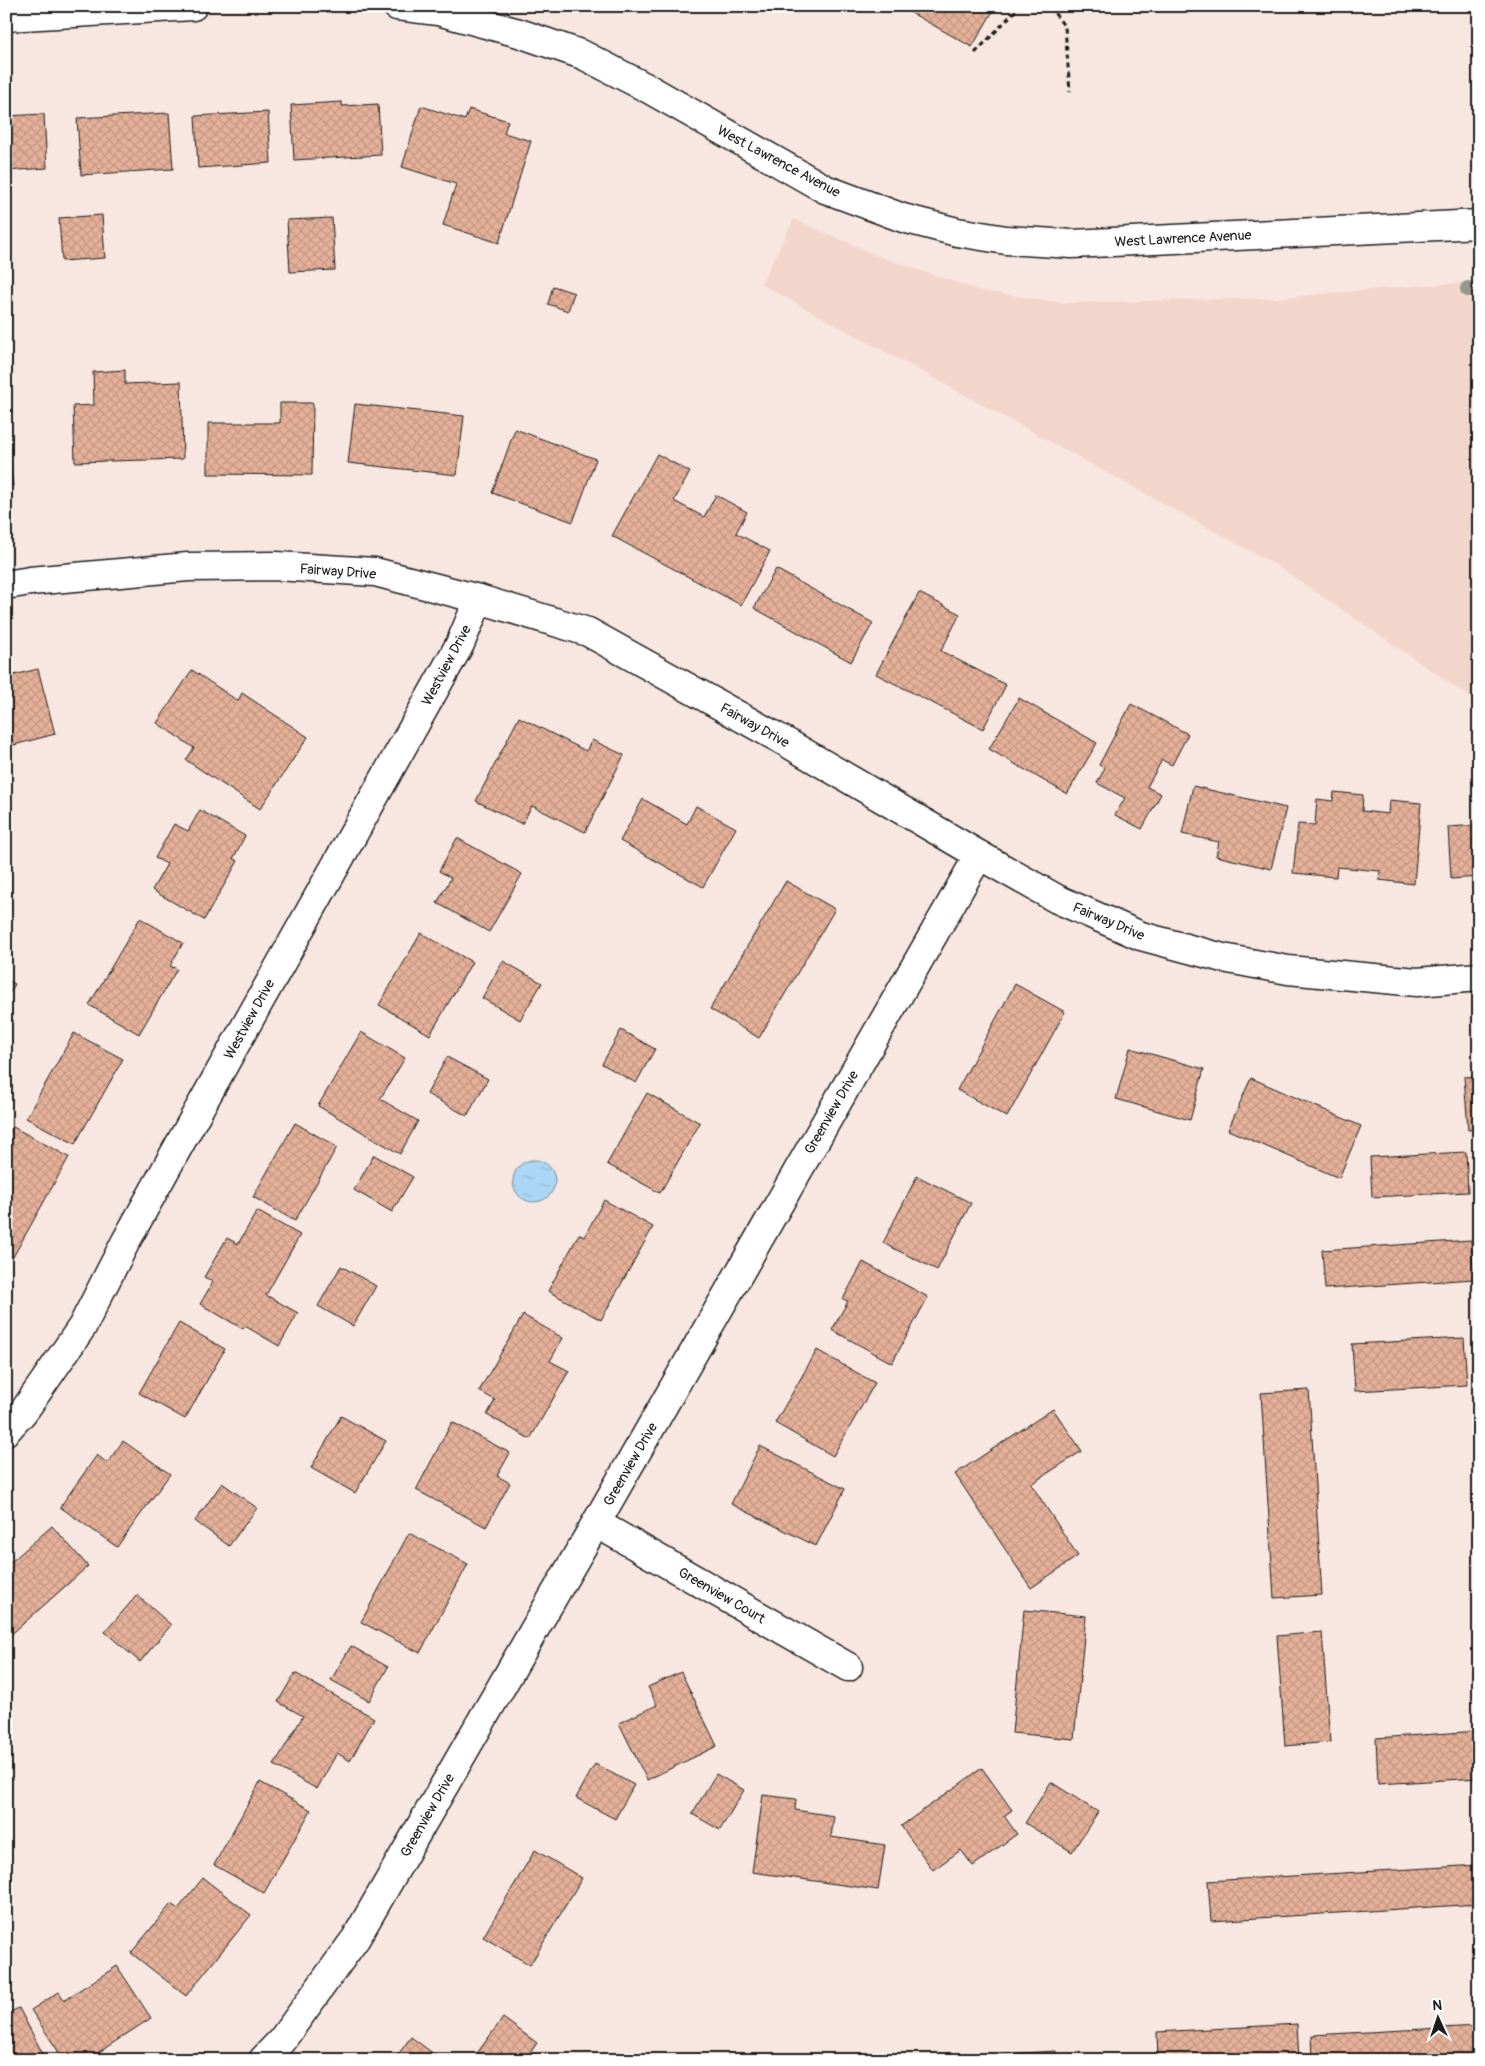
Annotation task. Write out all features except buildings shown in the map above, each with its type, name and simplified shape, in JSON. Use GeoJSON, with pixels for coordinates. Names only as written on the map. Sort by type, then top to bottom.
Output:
{"type":"FeatureCollection","features":[{"type":"Feature","properties":{"kind":"street"},"geometry":{"type":"LineString","coordinates":[[6,17],[193,6]]}},
{"type":"Feature","properties":{"kind":"street","name":"West Lawrence Avenue"},"geometry":{"type":"LineString","coordinates":[[397,6],[438,10],[519,33],[582,55],[649,89],[825,189],[903,218],[957,232],[1006,240],[1072,244],[1479,224]]}},
{"type":"Feature","properties":{"kind":"street","name":"Fairway Drive"},"geometry":{"type":"LineString","coordinates":[[6,585],[188,566],[276,566],[375,572],[479,599],[588,632],[784,741],[978,856],[1058,899],[1141,936],[1223,958],[1288,970],[1417,982],[1479,978]]}},
{"type":"Feature","properties":{"kind":"street","name":"Westview Drive"},"geometry":{"type":"LineString","coordinates":[[6,1431],[24,1411],[82,1327],[126,1241],[460,644],[479,599]]}},
{"type":"Feature","properties":{"kind":"street","name":"Greenview Drive"},"geometry":{"type":"LineString","coordinates":[[263,2060],[282,2040],[356,1938],[978,856]]}},
{"type":"Feature","properties":{"kind":"street","name":"Greenview Court"},"geometry":{"type":"LineString","coordinates":[[596,1523],[848,1667]]}},
{"type":"Feature","properties":{"kind":"path"},"geometry":{"type":"LineString","coordinates":[[975,53],[1020,6]]}},
{"type":"Feature","properties":{"kind":"path"},"geometry":{"type":"LineString","coordinates":[[1049,6],[1065,27],[1070,92]]}},
{"type":"Feature","properties":{"kind":"path"},"geometry":{"type":"LineString","coordinates":[[1479,1385],[1475,1385],[1479,1482]]}},
{"type":"Feature","properties":{"kind":"shaded area"},"geometry":{"type":"Polygon","coordinates":[[[794,219],[878,256],[981,291],[1065,303],[1276,298],[1479,282],[1479,703],[1276,565],[761,284],[794,219]]]}},
{"type":"Feature","properties":{"kind":"water"},"geometry":{"type":"Polygon","coordinates":[[[534,1160],[549,1166],[555,1181],[549,1196],[534,1202],[519,1196],[513,1181],[519,1166],[534,1160]]]}}]}
